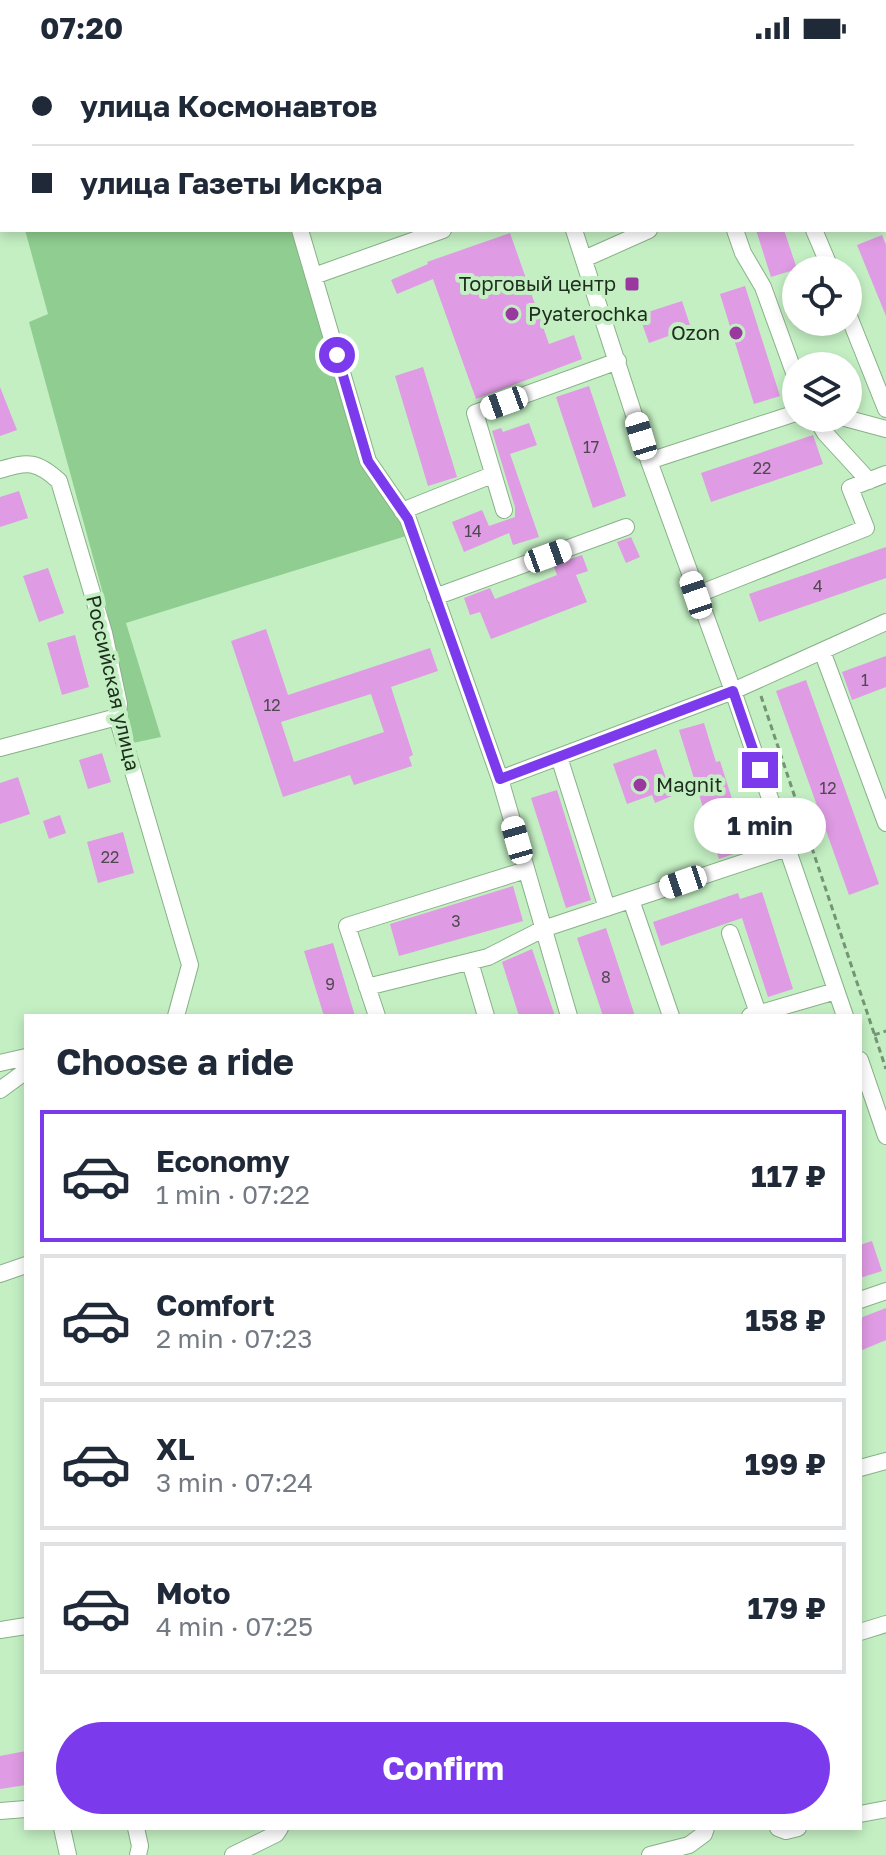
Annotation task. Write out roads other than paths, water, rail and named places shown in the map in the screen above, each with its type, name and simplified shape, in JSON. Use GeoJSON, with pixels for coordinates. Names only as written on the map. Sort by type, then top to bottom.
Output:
{"type":"FeatureCollection","features":[{"type":"Feature","properties":{"kind":"street"},"geometry":{"type":"LineString","coordinates":[[301,232],[368,461],[408,519],[500,779],[568,1014]]}},
{"type":"Feature","properties":{"kind":"street"},"geometry":{"type":"LineString","coordinates":[[314,276],[437,232]]}},
{"type":"Feature","properties":{"kind":"street"},"geometry":{"type":"LineString","coordinates":[[575,232],[649,461],[733,691],[844,1014]]}},
{"type":"Feature","properties":{"kind":"street"},"geometry":{"type":"LineString","coordinates":[[584,259],[645,232]]}},
{"type":"Feature","properties":{"kind":"street"},"geometry":{"type":"LineString","coordinates":[[736,232],[743,253],[763,287],[787,352]]}},
{"type":"Feature","properties":{"kind":"street"},"geometry":{"type":"LineString","coordinates":[[815,232],[825,256]]}},
{"type":"Feature","properties":{"kind":"street"},"geometry":{"type":"LineString","coordinates":[[857,336],[886,409]]}},
{"type":"Feature","properties":{"kind":"street"},"geometry":{"type":"LineString","coordinates":[[504,510],[475,413],[618,361]]}},
{"type":"Feature","properties":{"kind":"street"},"geometry":{"type":"LineString","coordinates":[[649,461],[782,418]]}},
{"type":"Feature","properties":{"kind":"street"},"geometry":{"type":"LineString","coordinates":[[862,423],[886,429]]}},
{"type":"Feature","properties":{"kind":"street"},"geometry":{"type":"LineString","coordinates":[[824,432],[869,481]]}},
{"type":"Feature","properties":{"kind":"street","name":"Российская улица"},"geometry":{"type":"LineString","coordinates":[[0,470],[25,462],[45,468],[59,481],[104,633],[119,704],[117,717],[190,965],[177,1014]]}},
{"type":"Feature","properties":{"kind":"street"},"geometry":{"type":"LineString","coordinates":[[696,595],[866,528],[850,488],[886,474]]}},
{"type":"Feature","properties":{"kind":"street"},"geometry":{"type":"LineString","coordinates":[[402,511],[492,475]]}},
{"type":"Feature","properties":{"kind":"street"},"geometry":{"type":"LineString","coordinates":[[435,597],[626,527]]}},
{"type":"Feature","properties":{"kind":"street"},"geometry":{"type":"LineString","coordinates":[[500,779],[733,691],[886,622]]}},
{"type":"Feature","properties":{"kind":"street"},"geometry":{"type":"LineString","coordinates":[[822,651],[886,823]]}},
{"type":"Feature","properties":{"kind":"street"},"geometry":{"type":"LineString","coordinates":[[0,748],[117,717]]}},
{"type":"Feature","properties":{"kind":"street"},"geometry":{"type":"LineString","coordinates":[[559,757],[607,908]]}},
{"type":"Feature","properties":{"kind":"street"},"geometry":{"type":"LineString","coordinates":[[367,987],[488,957],[543,929],[787,848]]}},
{"type":"Feature","properties":{"kind":"street"},"geometry":{"type":"LineString","coordinates":[[376,1014],[347,926],[526,870]]}},
{"type":"Feature","properties":{"kind":"street"},"geometry":{"type":"LineString","coordinates":[[631,900],[670,1014]]}},
{"type":"Feature","properties":{"kind":"street"},"geometry":{"type":"LineString","coordinates":[[730,933],[754,1014]]}},
{"type":"Feature","properties":{"kind":"street"},"geometry":{"type":"LineString","coordinates":[[470,962],[485,1014]]}},
{"type":"Feature","properties":{"kind":"street"},"geometry":{"type":"LineString","coordinates":[[757,1014],[836,991]]}},
{"type":"Feature","properties":{"kind":"street"},"geometry":{"type":"LineString","coordinates":[[0,1063],[24,1062]]}},
{"type":"Feature","properties":{"kind":"street"},"geometry":{"type":"LineString","coordinates":[[0,1090],[24,1062]]}},
{"type":"Feature","properties":{"kind":"street"},"geometry":{"type":"LineString","coordinates":[[862,1066],[886,1136]]}},
{"type":"Feature","properties":{"kind":"street"},"geometry":{"type":"LineString","coordinates":[[0,1274],[24,1266]]}},
{"type":"Feature","properties":{"kind":"street"},"geometry":{"type":"LineString","coordinates":[[862,1299],[886,1291]]}},
{"type":"Feature","properties":{"kind":"street"},"geometry":{"type":"LineString","coordinates":[[862,1467],[886,1461]]}},
{"type":"Feature","properties":{"kind":"street"},"geometry":{"type":"LineString","coordinates":[[862,1631],[886,1624]]}},
{"type":"Feature","properties":{"kind":"street"},"geometry":{"type":"LineString","coordinates":[[0,1630],[24,1626]]}},
{"type":"Feature","properties":{"kind":"street"},"geometry":{"type":"LineString","coordinates":[[0,1811],[24,1809]]}},
{"type":"Feature","properties":{"kind":"street"},"geometry":{"type":"LineString","coordinates":[[862,1814],[886,1809]]}},
{"type":"Feature","properties":{"kind":"street"},"geometry":{"type":"LineString","coordinates":[[62,1830],[68,1855]]}},
{"type":"Feature","properties":{"kind":"street"},"geometry":{"type":"LineString","coordinates":[[136,1830],[140,1846],[138,1855]]}},
{"type":"Feature","properties":{"kind":"street"},"geometry":{"type":"LineString","coordinates":[[233,1855],[279,1830]]}},
{"type":"Feature","properties":{"kind":"street"},"geometry":{"type":"LineString","coordinates":[[650,1855],[689,1845],[705,1830]]}},
{"type":"Feature","properties":{"kind":"place","name":"Торговый центр"},"geometry":{"type":"Point","coordinates":[632,284]}},
{"type":"Feature","properties":{"kind":"place","name":"Pyaterochka"},"geometry":{"type":"Point","coordinates":[512,314]}},
{"type":"Feature","properties":{"kind":"place","name":"Ozon"},"geometry":{"type":"Point","coordinates":[736,333]}},
{"type":"Feature","properties":{"kind":"place","name":"Magnit"},"geometry":{"type":"Point","coordinates":[640,785]}}]}
